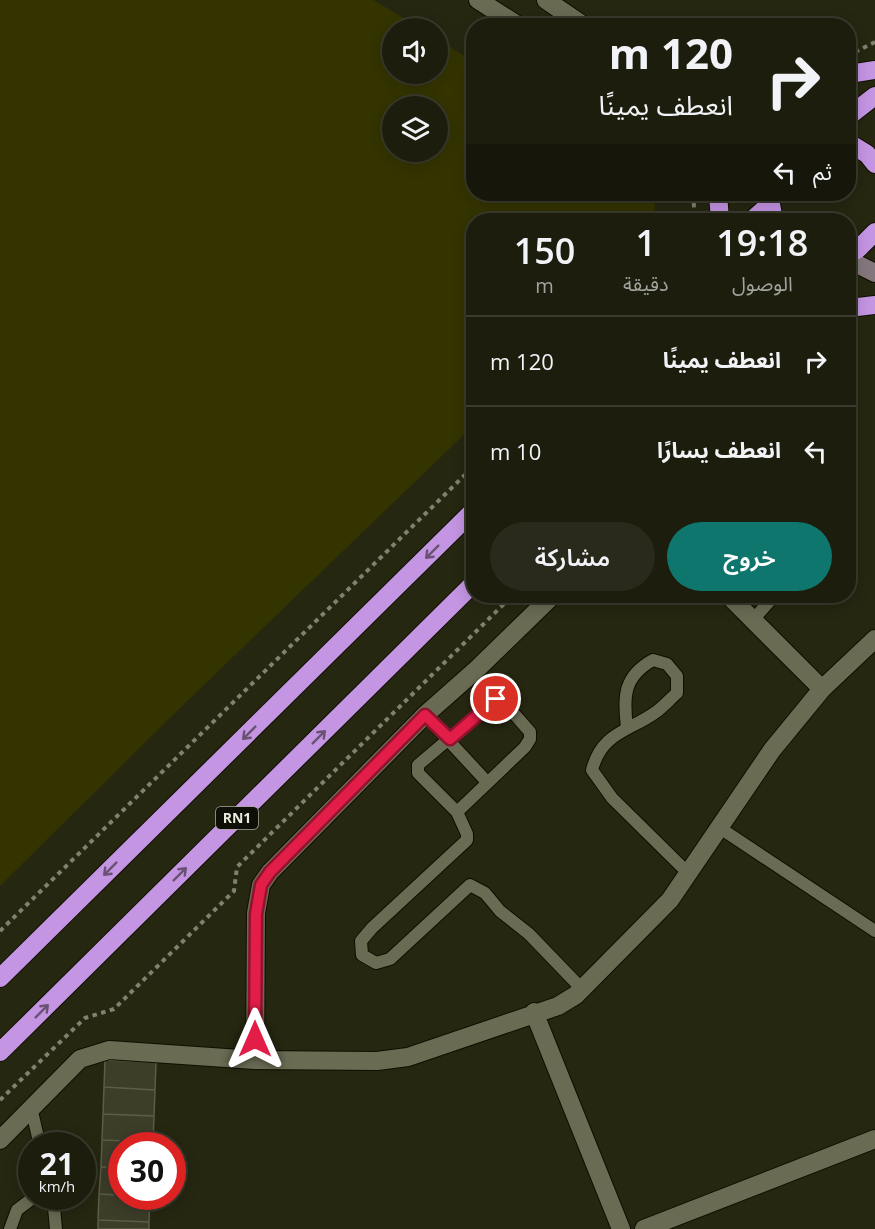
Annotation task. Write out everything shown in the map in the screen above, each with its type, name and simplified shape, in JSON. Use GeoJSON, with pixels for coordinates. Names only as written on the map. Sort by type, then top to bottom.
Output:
{"type":"FeatureCollection","features":[{"type":"Feature","properties":{"kind":"highway"},"geometry":{"type":"LineString","coordinates":[[856,73],[875,70]]}},
{"type":"Feature","properties":{"kind":"highway"},"geometry":{"type":"LineString","coordinates":[[856,111],[875,96]]}},
{"type":"Feature","properties":{"kind":"highway"},"geometry":{"type":"LineString","coordinates":[[856,147],[867,154],[875,164]]}},
{"type":"Feature","properties":{"kind":"highway"},"geometry":{"type":"LineString","coordinates":[[856,250],[875,232]]}},
{"type":"Feature","properties":{"kind":"highway"},"geometry":{"type":"LineString","coordinates":[[856,307],[875,305]]}},
{"type":"Feature","properties":{"kind":"highway"},"geometry":{"type":"LineString","coordinates":[[0,978],[466,518]]}},
{"type":"Feature","properties":{"kind":"highway","name":"RN1"},"geometry":{"type":"LineString","coordinates":[[0,1052],[466,592]]}},
{"type":"Feature","properties":{"kind":"street"},"geometry":{"type":"LineString","coordinates":[[478,0],[506,18]]}},
{"type":"Feature","properties":{"kind":"street"},"geometry":{"type":"LineString","coordinates":[[546,0],[572,18]]}},
{"type":"Feature","properties":{"kind":"street"},"geometry":{"type":"LineString","coordinates":[[856,264],[875,273]]}},
{"type":"Feature","properties":{"kind":"street"},"geometry":{"type":"LineString","coordinates":[[255,1059],[256,914],[261,885],[270,872],[425,715],[545,603]]}},
{"type":"Feature","properties":{"kind":"street"},"geometry":{"type":"LineString","coordinates":[[736,603],[822,689]]}},
{"type":"Feature","properties":{"kind":"street"},"geometry":{"type":"LineString","coordinates":[[0,1140],[30,1107],[80,1059],[109,1050],[255,1059],[377,1061],[408,1057],[534,1012],[558,1006],[582,989],[656,916],[720,828],[772,750],[822,689],[875,639]]}},
{"type":"Feature","properties":{"kind":"street"},"geometry":{"type":"LineString","coordinates":[[534,1012],[621,1229]]}},
{"type":"Feature","properties":{"kind":"street"},"geometry":{"type":"LineString","coordinates":[[644,1229],[875,1138]]}},
{"type":"Feature","properties":{"kind":"lane"},"geometry":{"type":"LineString","coordinates":[[753,620],[768,603]]}},
{"type":"Feature","properties":{"kind":"lane"},"geometry":{"type":"LineString","coordinates":[[627,727],[625,693],[638,668],[652,660],[667,664],[677,676],[676,693],[655,712],[627,727],[596,752],[592,770],[612,798],[688,873]]}},
{"type":"Feature","properties":{"kind":"lane"},"geometry":{"type":"LineString","coordinates":[[457,812],[525,747],[530,739],[530,732],[502,700],[496,699],[417,765],[418,773],[457,812],[467,834],[467,840],[372,928],[361,941],[362,955],[376,963],[390,959],[470,885],[485,893],[500,911],[529,934],[582,989]]}},
{"type":"Feature","properties":{"kind":"lane"},"geometry":{"type":"LineString","coordinates":[[425,715],[450,739],[487,782]]}},
{"type":"Feature","properties":{"kind":"lane"},"geometry":{"type":"LineString","coordinates":[[720,828],[875,931]]}},
{"type":"Feature","properties":{"kind":"lane"},"geometry":{"type":"LineString","coordinates":[[30,1107],[36,1132]]}},
{"type":"Feature","properties":{"kind":"lane"},"geometry":{"type":"LineString","coordinates":[[10,1229],[18,1209]]}},
{"type":"Feature","properties":{"kind":"lane"},"geometry":{"type":"LineString","coordinates":[[54,1210],[56,1229]]}},
{"type":"Feature","properties":{"kind":"path"},"geometry":{"type":"LineString","coordinates":[[856,51],[875,42]]}},
{"type":"Feature","properties":{"kind":"path"},"geometry":{"type":"LineString","coordinates":[[0,931],[466,474]]}},
{"type":"Feature","properties":{"kind":"path"},"geometry":{"type":"LineString","coordinates":[[0,1100],[85,1018],[114,1009],[183,942],[234,891],[237,867],[505,603]]}},
{"type":"Feature","properties":{"kind":"shaded area"},"geometry":{"type":"Polygon","coordinates":[[[0,0],[373,0],[404,18],[382,18],[382,84],[448,84],[448,45],[466,57],[466,201],[652,201],[655,205],[654,213],[466,213],[466,433],[181,707],[0,886],[0,0]]]}},
{"type":"Feature","properties":{"kind":"building"},"geometry":{"type":"Polygon","coordinates":[[[105,1060],[156,1062],[155,1090],[104,1087],[105,1060]]]}},
{"type":"Feature","properties":{"kind":"building"},"geometry":{"type":"Polygon","coordinates":[[[104,1087],[155,1090],[154,1116],[103,1114],[104,1087]]]}},
{"type":"Feature","properties":{"kind":"building"},"geometry":{"type":"Polygon","coordinates":[[[103,1114],[154,1116],[153,1132],[108,1132],[108,1140],[102,1140],[103,1114]]]}},
{"type":"Feature","properties":{"kind":"building"},"geometry":{"type":"Polygon","coordinates":[[[102,1140],[108,1140],[108,1167],[101,1167],[102,1140]]]}},
{"type":"Feature","properties":{"kind":"building"},"geometry":{"type":"Polygon","coordinates":[[[101,1167],[108,1167],[108,1194],[99,1194],[101,1167]]]}},
{"type":"Feature","properties":{"kind":"building"},"geometry":{"type":"Polygon","coordinates":[[[99,1194],[108,1195],[108,1210],[149,1210],[149,1222],[98,1220],[99,1194]]]}},
{"type":"Feature","properties":{"kind":"building"},"geometry":{"type":"Polygon","coordinates":[[[98,1220],[149,1222],[149,1229],[98,1229],[98,1220]]]}},
{"type":"Feature","properties":{"kind":"route"},"geometry":{"type":"LineString","coordinates":[[255,1039],[257,898],[261,885],[270,872],[425,715],[450,739],[496,699]]}}]}
